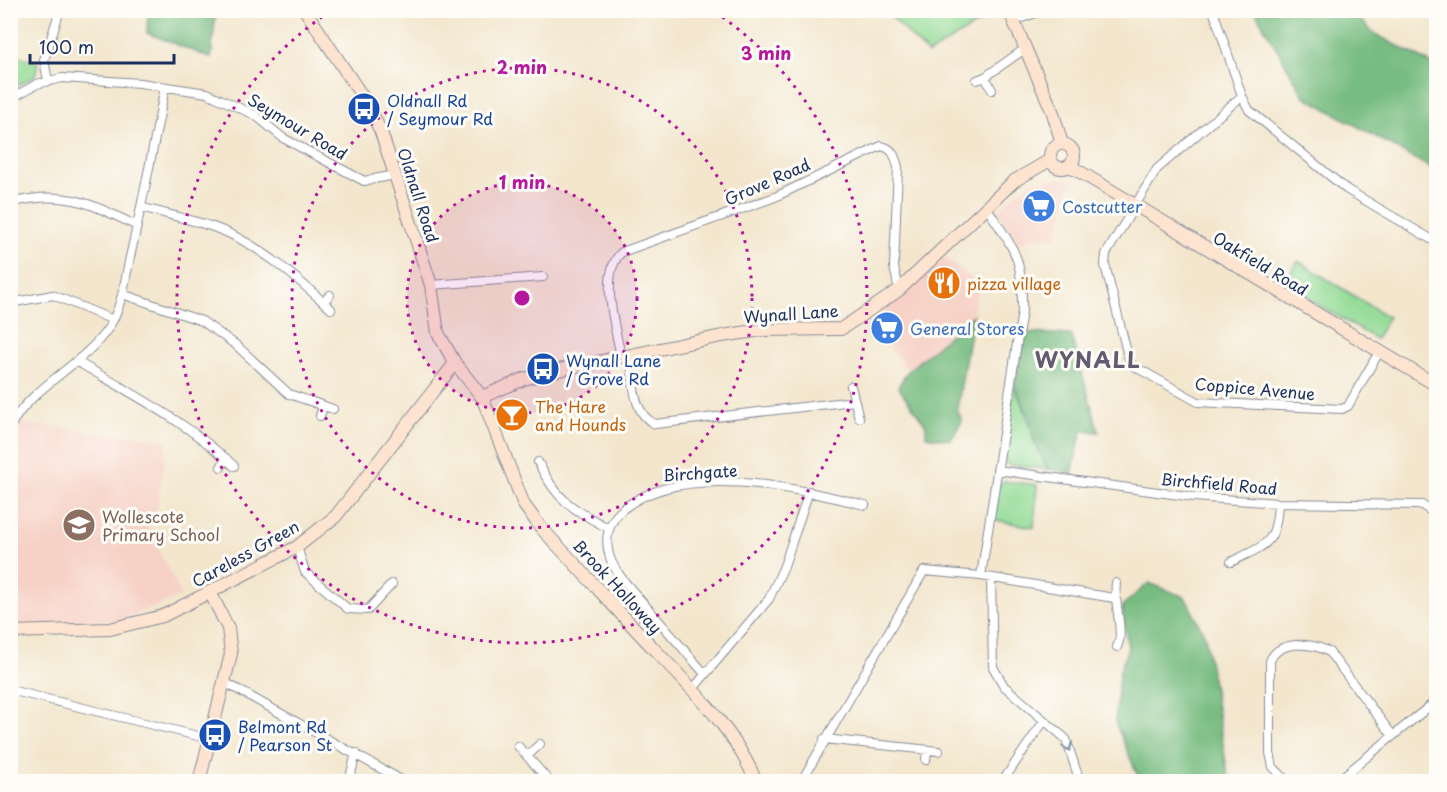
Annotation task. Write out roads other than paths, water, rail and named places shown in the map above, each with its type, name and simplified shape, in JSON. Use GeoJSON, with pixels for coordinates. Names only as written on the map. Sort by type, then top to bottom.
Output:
{"type":"FeatureCollection","features":[{"type":"Feature","properties":{"kind":"street"},"geometry":{"type":"LineString","coordinates":[[48,81],[44,60],[60,10]]}},
{"type":"Feature","properties":{"kind":"street","name":"Oldnall Road"},"geometry":{"type":"LineString","coordinates":[[305,10],[368,105],[381,132],[431,285],[438,333],[454,363],[482,397]]}},
{"type":"Feature","properties":{"kind":"street"},"geometry":{"type":"LineString","coordinates":[[1044,10],[1011,16],[1053,113],[1062,144],[1073,149],[1075,155],[1070,166],[1059,168],[1050,160],[1051,151],[1062,144]]}},
{"type":"Feature","properties":{"kind":"street"},"geometry":{"type":"LineString","coordinates":[[1213,10],[1242,96],[1249,110],[1324,173],[1437,242]]}},
{"type":"Feature","properties":{"kind":"street"},"geometry":{"type":"LineString","coordinates":[[992,90],[981,78],[1026,48]]}},
{"type":"Feature","properties":{"kind":"street","name":"Seymour Road"},"geometry":{"type":"LineString","coordinates":[[10,99],[48,81],[62,78],[207,93],[255,115],[283,138],[364,181],[395,175]]}},
{"type":"Feature","properties":{"kind":"street"},"geometry":{"type":"LineString","coordinates":[[10,427],[17,415],[76,361],[108,328],[112,320],[122,294],[165,87]]}},
{"type":"Feature","properties":{"kind":"street"},"geometry":{"type":"LineString","coordinates":[[1136,207],[1157,169],[1242,96]]}},
{"type":"Feature","properties":{"kind":"street","name":"Grove Road"},"geometry":{"type":"LineString","coordinates":[[626,357],[609,281],[612,264],[622,252],[775,197],[881,146],[886,147],[895,155],[898,167],[894,267],[899,290]]}},
{"type":"Feature","properties":{"kind":"street","name":"Wynall Lane"},"geometry":{"type":"LineString","coordinates":[[482,397],[524,379],[762,330],[841,329],[855,322],[899,290],[1026,172],[1050,160]]}},
{"type":"Feature","properties":{"kind":"street","name":"Oakfield Road"},"geometry":{"type":"LineString","coordinates":[[1070,166],[1437,385]]}},
{"type":"Feature","properties":{"kind":"street"},"geometry":{"type":"LineString","coordinates":[[10,203],[40,196],[68,197],[92,204],[137,226]]}},
{"type":"Feature","properties":{"kind":"street"},"geometry":{"type":"LineString","coordinates":[[141,207],[215,227],[249,244],[331,309]]}},
{"type":"Feature","properties":{"kind":"street","name":"Coppice Avenue"},"geometry":{"type":"LineString","coordinates":[[1136,207],[1106,254],[1105,265],[1132,365],[1178,393],[1198,402],[1342,410],[1348,406],[1379,352]]}},
{"type":"Feature","properties":{"kind":"street"},"geometry":{"type":"LineString","coordinates":[[981,576],[1022,311],[1022,282],[1017,255],[987,208]]}},
{"type":"Feature","properties":{"kind":"street"},"geometry":{"type":"LineString","coordinates":[[431,285],[533,274],[543,277]]}},
{"type":"Feature","properties":{"kind":"street"},"geometry":{"type":"LineString","coordinates":[[122,294],[202,321],[236,345],[289,394],[333,409]]}},
{"type":"Feature","properties":{"kind":"street"},"geometry":{"type":"LineString","coordinates":[[10,303],[53,295],[112,320]]}},
{"type":"Feature","properties":{"kind":"street"},"geometry":{"type":"LineString","coordinates":[[323,302],[330,295]]}},
{"type":"Feature","properties":{"kind":"street"},"geometry":{"type":"LineString","coordinates":[[626,357],[638,405],[645,419],[655,424],[854,400]]}},
{"type":"Feature","properties":{"kind":"street"},"geometry":{"type":"LineString","coordinates":[[76,361],[171,414],[234,466]]}},
{"type":"Feature","properties":{"kind":"street","name":"Careless Green"},"geometry":{"type":"LineString","coordinates":[[10,632],[111,629],[163,616],[297,547],[336,516],[454,363]]}},
{"type":"Feature","properties":{"kind":"street"},"geometry":{"type":"LineString","coordinates":[[851,386],[860,418]]}},
{"type":"Feature","properties":{"kind":"street","name":"Brook Holloway"},"geometry":{"type":"LineString","coordinates":[[482,397],[524,505],[542,529],[692,690],[735,743],[756,782]]}},
{"type":"Feature","properties":{"kind":"street"},"geometry":{"type":"LineString","coordinates":[[320,416],[323,406]]}},
{"type":"Feature","properties":{"kind":"street"},"geometry":{"type":"LineString","coordinates":[[220,467],[226,458]]}},
{"type":"Feature","properties":{"kind":"street"},"geometry":{"type":"LineString","coordinates":[[538,462],[550,485],[568,507],[608,528],[610,557],[616,571],[705,674]]}},
{"type":"Feature","properties":{"kind":"street","name":"Birchfield Road"},"geometry":{"type":"LineString","coordinates":[[997,470],[1194,497],[1278,503],[1422,505],[1437,515]]}},
{"type":"Feature","properties":{"kind":"street","name":"Birchgate"},"geometry":{"type":"LineString","coordinates":[[608,528],[617,514],[636,498],[674,486],[721,483],[779,485],[865,506]]}},
{"type":"Feature","properties":{"kind":"street"},"geometry":{"type":"LineString","coordinates":[[692,690],[769,599],[784,566],[809,491]]}},
{"type":"Feature","properties":{"kind":"street"},"geometry":{"type":"LineString","coordinates":[[1231,562],[1268,543],[1273,536],[1278,503]]}},
{"type":"Feature","properties":{"kind":"street"},"geometry":{"type":"LineString","coordinates":[[297,547],[305,572],[348,609],[368,610],[392,584]]}},
{"type":"Feature","properties":{"kind":"street"},"geometry":{"type":"LineString","coordinates":[[801,782],[924,571],[929,569],[981,576],[1114,598]]}},
{"type":"Feature","properties":{"kind":"street"},"geometry":{"type":"LineString","coordinates":[[991,578],[993,667],[1004,686],[1066,739],[1080,782]]}},
{"type":"Feature","properties":{"kind":"street"},"geometry":{"type":"LineString","coordinates":[[1116,583],[1114,598],[1121,640],[1117,647]]}},
{"type":"Feature","properties":{"kind":"street"},"geometry":{"type":"LineString","coordinates":[[199,782],[231,654],[229,634],[210,592]]}},
{"type":"Feature","properties":{"kind":"street"},"geometry":{"type":"LineString","coordinates":[[1288,782],[1273,767],[1270,753],[1270,661],[1272,655],[1282,647],[1315,646],[1329,652],[1394,736]]}},
{"type":"Feature","properties":{"kind":"street"},"geometry":{"type":"LineString","coordinates":[[224,682],[405,782]]}},
{"type":"Feature","properties":{"kind":"street"},"geometry":{"type":"LineString","coordinates":[[10,690],[210,739]]}},
{"type":"Feature","properties":{"kind":"street"},"geometry":{"type":"LineString","coordinates":[[1336,782],[1437,701]]}},
{"type":"Feature","properties":{"kind":"street"},"geometry":{"type":"LineString","coordinates":[[1002,782],[1044,721]]}},
{"type":"Feature","properties":{"kind":"street"},"geometry":{"type":"LineString","coordinates":[[824,739],[926,755],[939,751]]}},
{"type":"Feature","properties":{"kind":"street"},"geometry":{"type":"LineString","coordinates":[[527,756],[540,744]]}},
{"type":"Feature","properties":{"kind":"street"},"geometry":{"type":"LineString","coordinates":[[518,746],[550,782]]}},
{"type":"Feature","properties":{"kind":"street"},"geometry":{"type":"LineString","coordinates":[[349,782],[356,753]]}},
{"type":"Feature","properties":{"kind":"place","name":"Oldnall Rd / Seymour Rd"},"geometry":{"type":"Point","coordinates":[364,109]}},
{"type":"Feature","properties":{"kind":"place","name":"Costcutter"},"geometry":{"type":"Point","coordinates":[1039,206]}},
{"type":"Feature","properties":{"kind":"place","name":"pizza village"},"geometry":{"type":"Point","coordinates":[944,283]}},
{"type":"Feature","properties":{"kind":"place","name":"General Stores"},"geometry":{"type":"Point","coordinates":[887,328]}},
{"type":"Feature","properties":{"kind":"place","name":"Wynall Lane / Grove Rd"},"geometry":{"type":"Point","coordinates":[543,369]}},
{"type":"Feature","properties":{"kind":"place","name":"The Hare and Hounds"},"geometry":{"type":"Point","coordinates":[512,415]}},
{"type":"Feature","properties":{"kind":"place","name":"Wollescote Primary School"},"geometry":{"type":"Point","coordinates":[79,525]}},
{"type":"Feature","properties":{"kind":"place","name":"Belmont Rd / Pearson St"},"geometry":{"type":"Point","coordinates":[215,735]}},
{"type":"Feature","properties":{"kind":"district","name":"WYNALL"},"geometry":{"type":"Point","coordinates":[1088,358]}}]}
